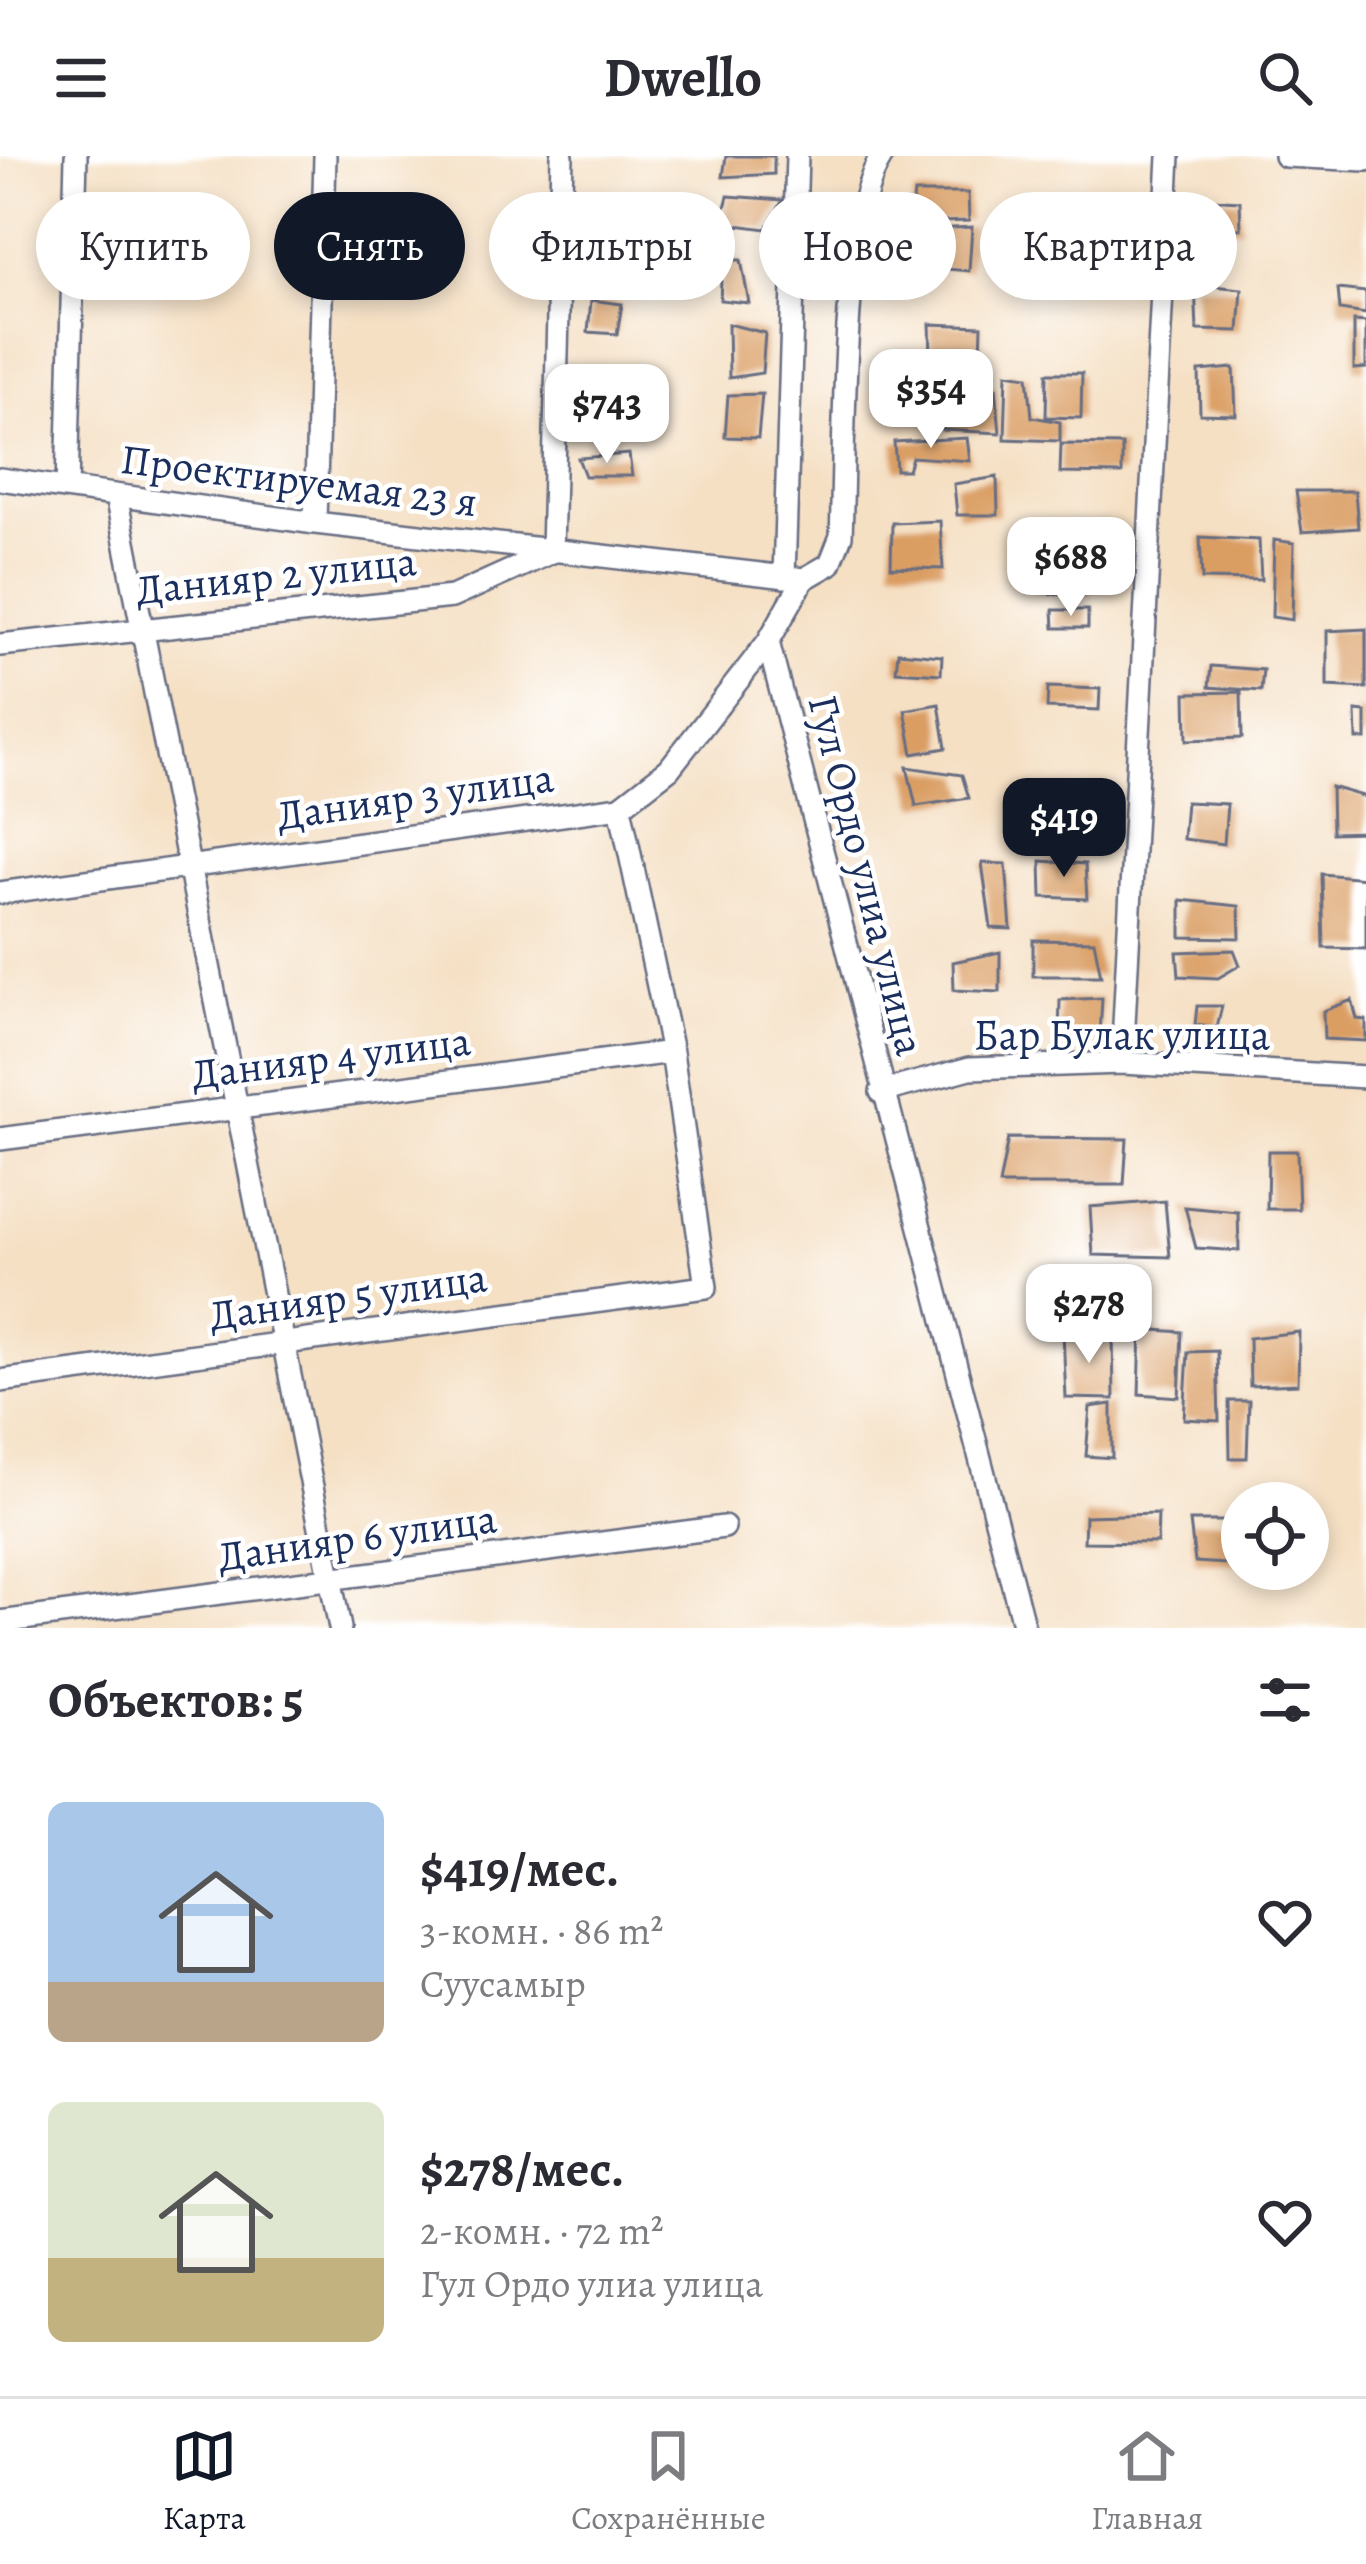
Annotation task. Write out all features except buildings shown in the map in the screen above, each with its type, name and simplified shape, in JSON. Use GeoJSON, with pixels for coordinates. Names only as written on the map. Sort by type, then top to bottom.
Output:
{"type":"FeatureCollection","features":[{"type":"Feature","properties":{"kind":"street"},"geometry":{"type":"LineString","coordinates":[[67,488],[76,156]]}},
{"type":"Feature","properties":{"kind":"street"},"geometry":{"type":"LineString","coordinates":[[315,523],[325,156]]}},
{"type":"Feature","properties":{"kind":"street"},"geometry":{"type":"LineString","coordinates":[[552,552],[562,156]]}},
{"type":"Feature","properties":{"kind":"street"},"geometry":{"type":"LineString","coordinates":[[672,1052],[620,807],[668,769],[768,642],[794,578],[797,156]]}},
{"type":"Feature","properties":{"kind":"street"},"geometry":{"type":"LineString","coordinates":[[794,578],[830,564],[841,536],[856,239],[868,177],[883,156]]}},
{"type":"Feature","properties":{"kind":"street"},"geometry":{"type":"LineString","coordinates":[[1122,1064],[1168,156]]}},
{"type":"Feature","properties":{"kind":"street"},"geometry":{"type":"LineString","coordinates":[[1285,156],[1366,160]]}},
{"type":"Feature","properties":{"kind":"street","name":"Проектируемая 23 я"},"geometry":{"type":"LineString","coordinates":[[0,479],[315,523],[794,578]]}},
{"type":"Feature","properties":{"kind":"street"},"geometry":{"type":"LineString","coordinates":[[116,496],[340,1628]]}},
{"type":"Feature","properties":{"kind":"street","name":"Данияр 2 улица"},"geometry":{"type":"LineString","coordinates":[[0,645],[452,597],[552,552]]}},
{"type":"Feature","properties":{"kind":"street","name":"Гул Ордо улиа улица"},"geometry":{"type":"LineString","coordinates":[[768,642],[880,1092],[1024,1628]]}},
{"type":"Feature","properties":{"kind":"street","name":"Данияр 3 улица"},"geometry":{"type":"LineString","coordinates":[[0,892],[620,807]]}},
{"type":"Feature","properties":{"kind":"street","name":"Данияр 4 улица"},"geometry":{"type":"LineString","coordinates":[[0,1139],[672,1052]]}},
{"type":"Feature","properties":{"kind":"street","name":"Данияр 5 улица"},"geometry":{"type":"LineString","coordinates":[[0,1381],[706,1287],[672,1052]]}},
{"type":"Feature","properties":{"kind":"street","name":"Бар Булак улица"},"geometry":{"type":"LineString","coordinates":[[880,1092],[970,1068],[1122,1064],[1366,1077]]}},
{"type":"Feature","properties":{"kind":"street","name":"Данияр 6 улица"},"geometry":{"type":"LineString","coordinates":[[0,1622],[724,1527]]}}]}
